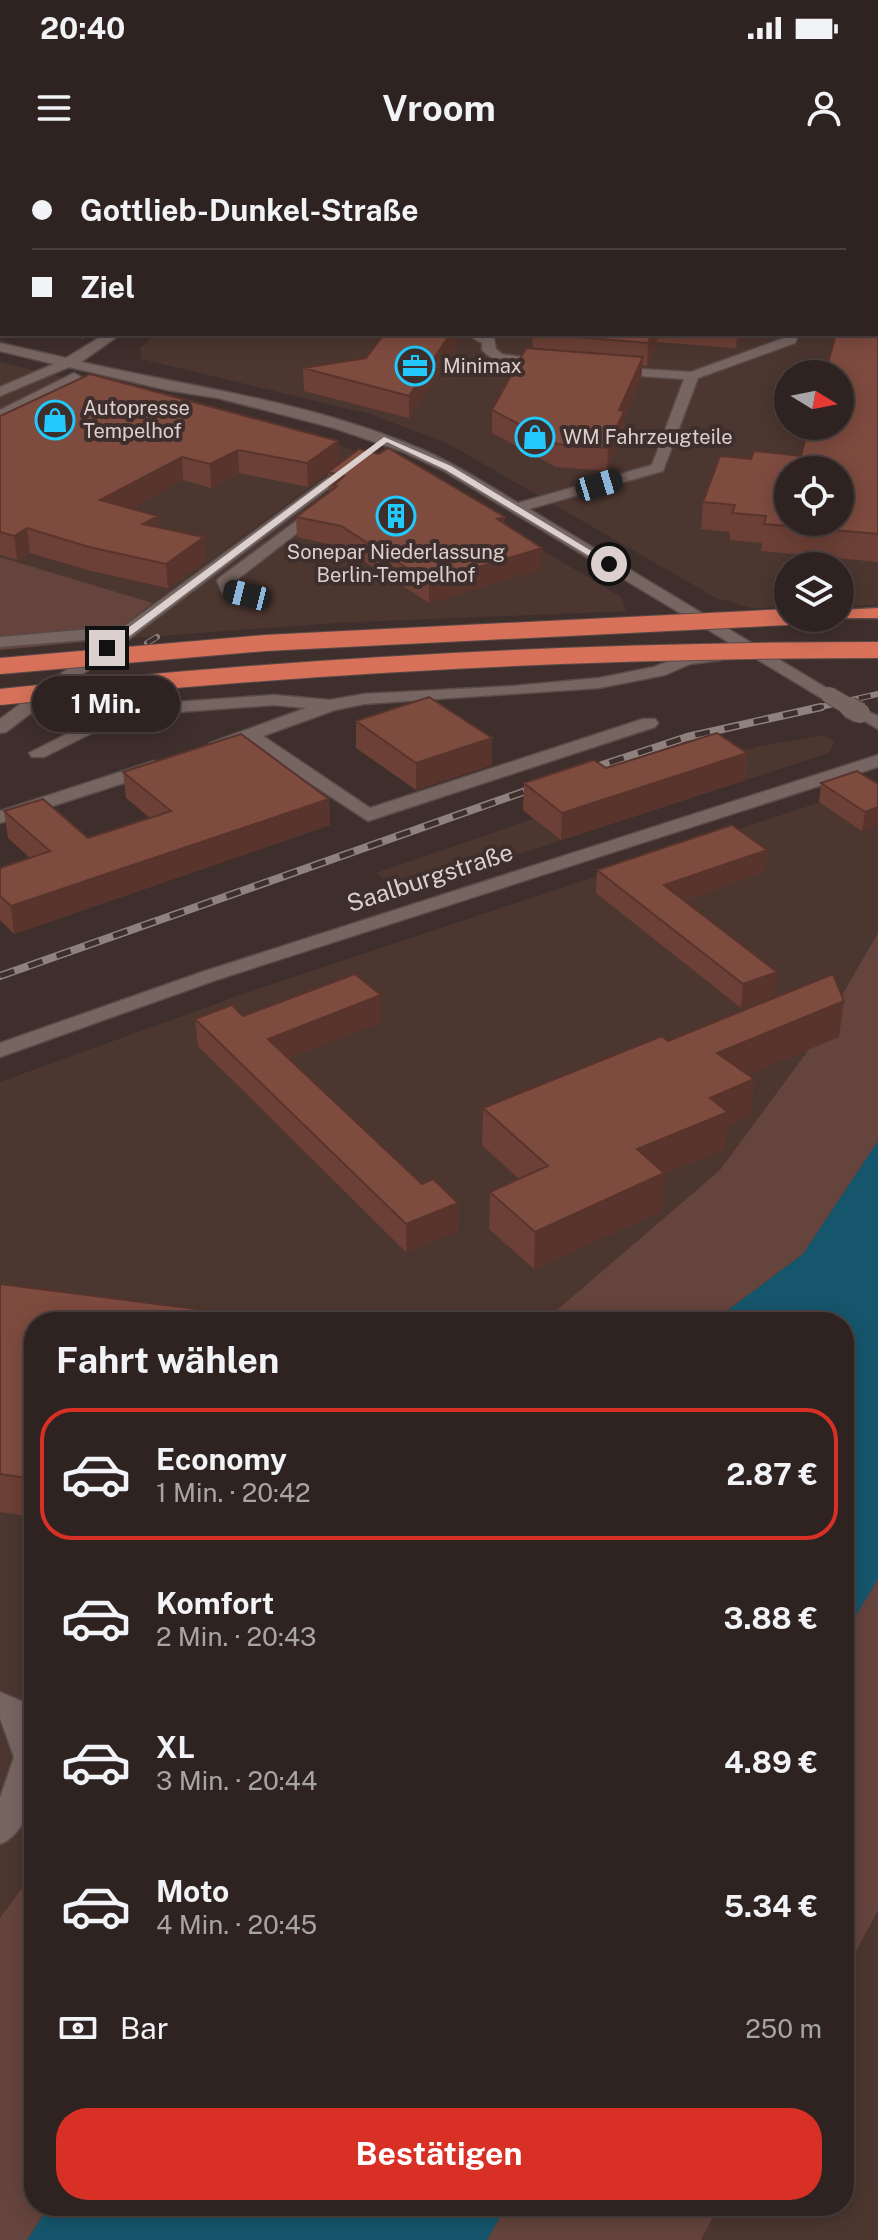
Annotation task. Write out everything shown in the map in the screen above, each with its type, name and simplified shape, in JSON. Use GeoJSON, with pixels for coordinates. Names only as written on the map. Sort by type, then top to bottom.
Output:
{"type":"FeatureCollection","features":[{"type":"Feature","properties":{"kind":"highway"},"geometry":{"type":"LineString","coordinates":[[854,614],[878,613]]}},
{"type":"Feature","properties":{"kind":"highway"},"geometry":{"type":"LineString","coordinates":[[0,666],[265,643],[774,618]]}},
{"type":"Feature","properties":{"kind":"highway"},"geometry":{"type":"LineString","coordinates":[[0,697],[272,673],[393,666],[698,653],[878,650]]}},
{"type":"Feature","properties":{"kind":"street"},"geometry":{"type":"LineString","coordinates":[[3,336],[167,386],[191,388],[408,447],[878,724]]}},
{"type":"Feature","properties":{"kind":"street"},"geometry":{"type":"LineString","coordinates":[[0,416],[87,362],[112,336]]}},
{"type":"Feature","properties":{"kind":"street"},"geometry":{"type":"LineString","coordinates":[[477,336],[489,341],[489,350],[497,357],[513,362],[573,366]]}},
{"type":"Feature","properties":{"kind":"street"},"geometry":{"type":"LineString","coordinates":[[603,369],[692,376],[790,340],[791,336]]}},
{"type":"Feature","properties":{"kind":"street"},"geometry":{"type":"LineString","coordinates":[[0,347],[68,364]]}},
{"type":"Feature","properties":{"kind":"street"},"geometry":{"type":"LineString","coordinates":[[0,392],[68,364],[87,362]]}},
{"type":"Feature","properties":{"kind":"street"},"geometry":{"type":"LineString","coordinates":[[516,508],[606,488],[658,468],[692,376]]}},
{"type":"Feature","properties":{"kind":"street"},"geometry":{"type":"LineString","coordinates":[[0,728],[386,439]]}},
{"type":"Feature","properties":{"kind":"street"},"geometry":{"type":"LineString","coordinates":[[247,595],[228,590],[224,587],[225,581],[376,465],[408,447]]}},
{"type":"Feature","properties":{"kind":"street"},"geometry":{"type":"LineString","coordinates":[[0,642],[129,631]]}},
{"type":"Feature","properties":{"kind":"street"},"geometry":{"type":"LineString","coordinates":[[0,817],[251,736],[331,705],[364,699],[599,683],[659,671],[687,659],[761,654]]}},
{"type":"Feature","properties":{"kind":"street"},"geometry":{"type":"LineString","coordinates":[[38,753],[122,711],[274,700],[331,705]]}},
{"type":"Feature","properties":{"kind":"street"},"geometry":{"type":"LineString","coordinates":[[251,736],[368,815],[649,723]]}},
{"type":"Feature","properties":{"kind":"street","name":"Saalburgstraße"},"geometry":{"type":"LineString","coordinates":[[0,1050],[209,976],[878,761]]}},
{"type":"Feature","properties":{"kind":"street"},"geometry":{"type":"LineString","coordinates":[[0,1704],[15,1712],[24,1739]]}},
{"type":"Feature","properties":{"kind":"street"},"geometry":{"type":"LineString","coordinates":[[0,1831],[8,1821],[24,1774]]}},
{"type":"Feature","properties":{"kind":"shaded area"},"geometry":{"type":"Polygon","coordinates":[[[154,336],[878,336],[878,605],[854,606],[854,552],[774,552],[774,607],[752,608],[716,598],[447,443],[370,414],[141,359],[140,348],[154,336]]]}},
{"type":"Feature","properties":{"kind":"shaded area","name":"Autopresse Tempelhof"},"geometry":{"type":"Polygon","coordinates":[[[0,362],[331,442],[358,452],[153,603],[0,557],[0,362]]]}},
{"type":"Feature","properties":{"kind":"shaded area"},"geometry":{"type":"Polygon","coordinates":[[[372,459],[516,534],[622,598],[626,611],[336,623],[131,638],[372,459]]]}},
{"type":"Feature","properties":{"kind":"shaded area"},"geometry":{"type":"Polygon","coordinates":[[[0,557],[153,603],[104,640],[0,650],[0,557]]]}},
{"type":"Feature","properties":{"kind":"shaded area"},"geometry":{"type":"Polygon","coordinates":[[[824,735],[835,741],[829,753],[400,893],[376,873],[533,819],[523,810],[592,787],[672,770],[760,746],[824,735]]]}},
{"type":"Feature","properties":{"kind":"shaded area"},"geometry":{"type":"Polygon","coordinates":[[[878,783],[878,2240],[0,2240],[0,1082],[257,989],[878,783]]]}},
{"type":"Feature","properties":{"kind":"shaded area"},"geometry":{"type":"Polygon","coordinates":[[[878,933],[878,1141],[803,1254],[725,1312],[555,1312],[720,1170],[818,1037],[878,933]]]}},
{"type":"Feature","properties":{"kind":"shaded area"},"geometry":{"type":"Polygon","coordinates":[[[878,1579],[878,1910],[854,1955],[854,1619],[878,1579]]]}},
{"type":"Feature","properties":{"kind":"shaded area"},"geometry":{"type":"Polygon","coordinates":[[[24,1886],[24,2216],[43,2216],[27,2240],[0,2240],[0,1918],[24,1886]]]}},
{"type":"Feature","properties":{"kind":"shaded area"},"geometry":{"type":"Polygon","coordinates":[[[500,2216],[714,2216],[701,2240],[487,2240],[500,2216]]]}},
{"type":"Feature","properties":{"kind":"water"},"geometry":{"type":"Polygon","coordinates":[[[878,1141],[878,1579],[854,1619],[854,1312],[725,1312],[803,1254],[878,1141]]]}},
{"type":"Feature","properties":{"kind":"water"},"geometry":{"type":"Polygon","coordinates":[[[43,2216],[500,2216],[487,2240],[27,2240],[43,2216]]]}},
{"type":"Feature","properties":{"kind":"building"},"geometry":{"type":"Polygon","coordinates":[[[382,336],[449,336],[409,396],[303,368],[366,358],[382,336]]]}},
{"type":"Feature","properties":{"kind":"building"},"geometry":{"type":"Polygon","coordinates":[[[562,336],[651,336],[648,343],[562,336]]]}},
{"type":"Feature","properties":{"kind":"building"},"geometry":{"type":"Polygon","coordinates":[[[835,336],[878,336],[878,534],[854,532],[854,456],[801,456],[805,440],[854,440],[854,360],[829,360],[835,336]]]}},
{"type":"Feature","properties":{"kind":"building"},"geometry":{"type":"Polygon","coordinates":[[[526,348],[643,357],[619,410],[624,411],[608,448],[557,444],[492,410],[526,348]]]}},
{"type":"Feature","properties":{"kind":"building"},"geometry":{"type":"Polygon","coordinates":[[[90,374],[338,441],[307,463],[238,450],[210,464],[182,457],[100,500],[158,516],[143,524],[204,537],[166,564],[89,547],[27,528],[14,536],[0,532],[0,416],[90,374]]]}},
{"type":"Feature","properties":{"kind":"building"},"geometry":{"type":"Polygon","coordinates":[[[388,448],[505,517],[497,519],[542,548],[429,582],[341,526],[296,517],[337,486],[334,485],[344,476],[328,472],[359,449],[379,454],[388,448]]]}},
{"type":"Feature","properties":{"kind":"building"},"geometry":{"type":"Polygon","coordinates":[[[754,451],[801,456],[774,456],[774,525],[764,524],[766,516],[732,513],[735,505],[703,502],[720,456],[751,459],[754,451]]]}},
{"type":"Feature","properties":{"kind":"building"},"geometry":{"type":"Polygon","coordinates":[[[429,697],[492,738],[416,763],[356,721],[429,697]]]}},
{"type":"Feature","properties":{"kind":"building"},"geometry":{"type":"Polygon","coordinates":[[[717,733],[747,753],[562,813],[524,783],[594,760],[606,768],[717,733]]]}},
{"type":"Feature","properties":{"kind":"building"},"geometry":{"type":"Polygon","coordinates":[[[241,734],[329,799],[11,906],[0,896],[0,868],[50,851],[4,811],[43,799],[88,838],[171,811],[123,772],[241,734]]]}},
{"type":"Feature","properties":{"kind":"building"},"geometry":{"type":"Polygon","coordinates":[[[857,771],[878,784],[878,807],[865,812],[821,783],[857,771]]]}},
{"type":"Feature","properties":{"kind":"building"},"geometry":{"type":"Polygon","coordinates":[[[732,825],[767,850],[664,885],[777,972],[743,984],[597,870],[732,825]]]}},
{"type":"Feature","properties":{"kind":"building"},"geometry":{"type":"Polygon","coordinates":[[[355,974],[381,995],[268,1039],[422,1184],[433,1179],[458,1203],[406,1224],[195,1019],[232,1005],[243,1016],[355,974]]]}},
{"type":"Feature","properties":{"kind":"building"},"geometry":{"type":"Polygon","coordinates":[[[833,974],[844,1001],[717,1053],[754,1079],[710,1098],[728,1112],[637,1149],[664,1173],[535,1232],[490,1192],[548,1166],[483,1108],[662,1036],[668,1041],[833,974]]]}},
{"type":"Feature","properties":{"kind":"building"},"geometry":{"type":"Polygon","coordinates":[[[0,1284],[212,1311],[24,1312],[24,1478],[0,1474],[0,1284]]]}},
{"type":"Feature","properties":{"kind":"railway"},"geometry":{"type":"LineString","coordinates":[[147,643],[157,637]]}},
{"type":"Feature","properties":{"kind":"railway"},"geometry":{"type":"LineString","coordinates":[[812,709],[878,694]]}},
{"type":"Feature","properties":{"kind":"railway"},"geometry":{"type":"LineString","coordinates":[[581,772],[687,737],[821,707]]}},
{"type":"Feature","properties":{"kind":"railway"},"geometry":{"type":"LineString","coordinates":[[0,976],[543,785]]}},
{"type":"Feature","properties":{"kind":"place","name":"Minimax"},"geometry":{"type":"Point","coordinates":[415,366]}},
{"type":"Feature","properties":{"kind":"place","name":"Autopresse Tempelhof"},"geometry":{"type":"Point","coordinates":[55,420]}},
{"type":"Feature","properties":{"kind":"place","name":"WM Fahrzeugteile"},"geometry":{"type":"Point","coordinates":[535,437]}},
{"type":"Feature","properties":{"kind":"place","name":"Sonepar Niederlassung Berlin-Tempelhof"},"geometry":{"type":"Point","coordinates":[396,516]}},
{"type":"Feature","properties":{"kind":"route"},"geometry":{"type":"LineString","coordinates":[[107,648],[386,439],[449,468],[609,564]]}}]}
